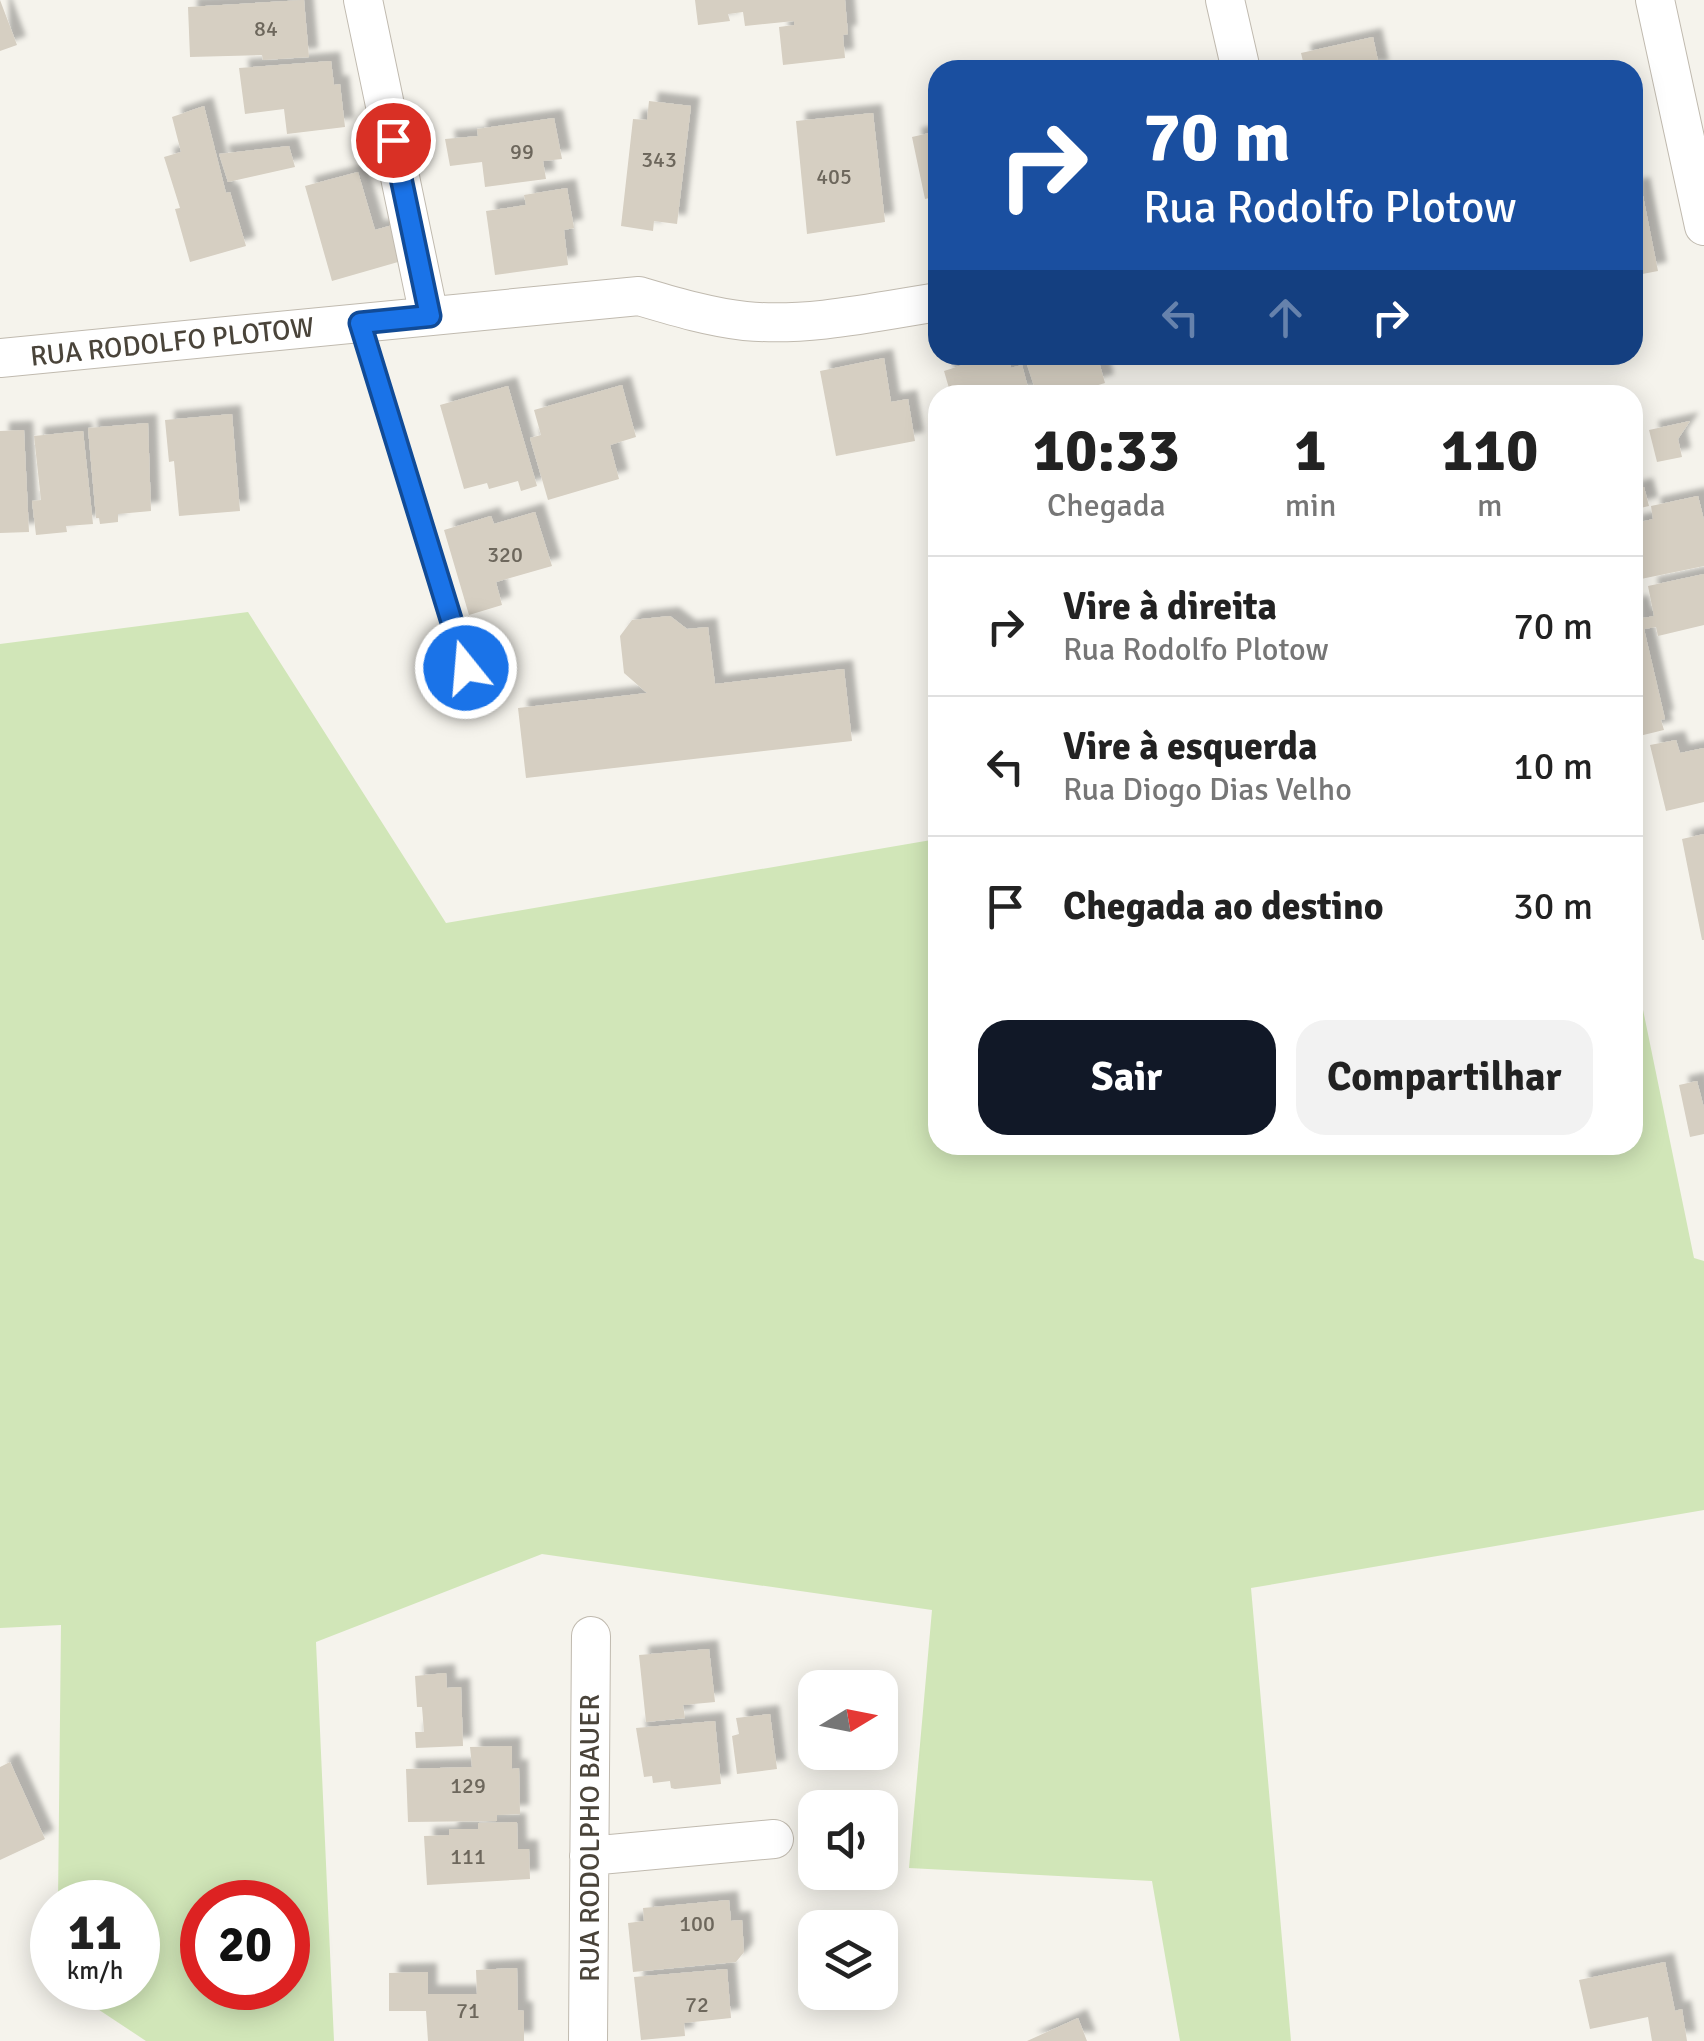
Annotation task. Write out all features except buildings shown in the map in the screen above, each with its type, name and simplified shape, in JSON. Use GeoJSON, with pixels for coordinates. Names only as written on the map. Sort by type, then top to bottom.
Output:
{"type":"FeatureCollection","features":[{"type":"Feature","properties":{"kind":"street"},"geometry":{"type":"LineString","coordinates":[[363,0],[430,316]]}},
{"type":"Feature","properties":{"kind":"street"},"geometry":{"type":"LineString","coordinates":[[1225,0],[1238,60]]}},
{"type":"Feature","properties":{"kind":"street"},"geometry":{"type":"LineString","coordinates":[[1656,0],[1704,226]]}},
{"type":"Feature","properties":{"kind":"street","name":"RUA RODOLFO PLOTOW"},"geometry":{"type":"LineString","coordinates":[[0,358],[639,296],[745,321],[803,321],[928,303]]}},
{"type":"Feature","properties":{"kind":"street","name":"RUA RODOLPHO BAUER"},"geometry":{"type":"LineString","coordinates":[[588,2041],[591,1636]]}},
{"type":"Feature","properties":{"kind":"street"},"geometry":{"type":"LineString","coordinates":[[589,1856],[774,1840]]}},
{"type":"Feature","properties":{"kind":"lane"},"geometry":{"type":"LineString","coordinates":[[360,323],[466,668]]}},
{"type":"Feature","properties":{"kind":"green space"},"geometry":{"type":"Polygon","coordinates":[[[248,612],[446,923],[928,841],[928,1155],[1643,1155],[1643,1010],[1694,1258],[1704,1261],[1704,1510],[1251,1588],[1291,2041],[1180,2041],[1152,1881],[909,1868],[932,1610],[542,1554],[316,1642],[334,2041],[146,2041],[99,2010],[160,2010],[160,1880],[58,1880],[61,1625],[0,1628],[0,644],[248,612]]]}},
{"type":"Feature","properties":{"kind":"route"},"geometry":{"type":"LineString","coordinates":[[393,140],[430,316],[360,323],[466,668]]}}]}
